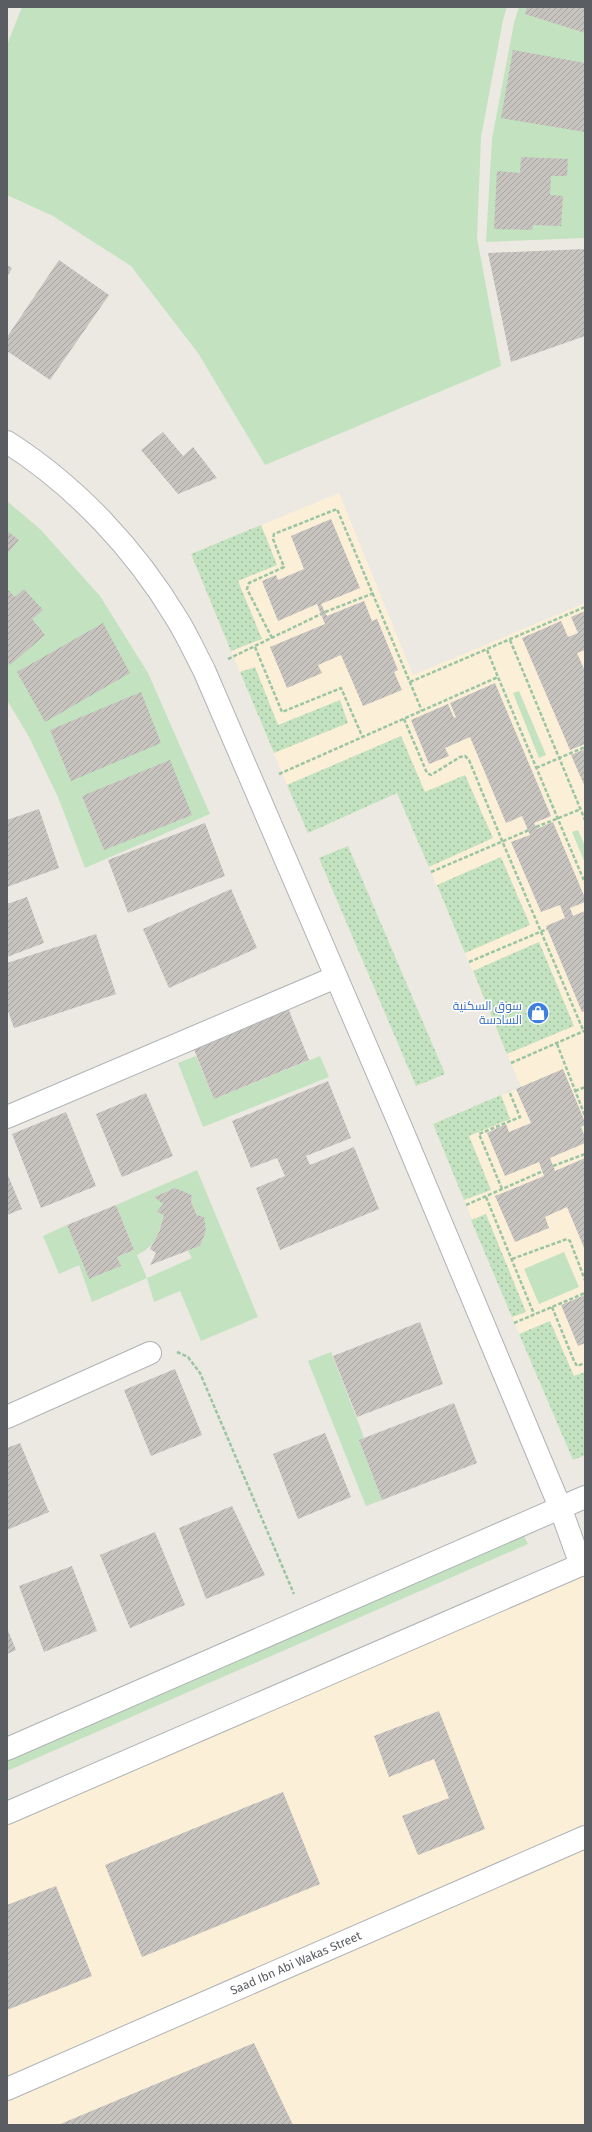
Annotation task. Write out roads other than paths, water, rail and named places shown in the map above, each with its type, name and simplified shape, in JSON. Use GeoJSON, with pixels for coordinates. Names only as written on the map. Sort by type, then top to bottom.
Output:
{"type":"FeatureCollection","features":[{"type":"Feature","properties":{"kind":"street"},"geometry":{"type":"LineString","coordinates":[[7,442],[54,476],[88,507],[120,541],[149,577],[177,619],[204,670],[336,977],[583,1564],[7,1813]]}},
{"type":"Feature","properties":{"kind":"street"},"geometry":{"type":"LineString","coordinates":[[7,1117],[336,977]]}},
{"type":"Feature","properties":{"kind":"street"},"geometry":{"type":"LineString","coordinates":[[7,1418],[150,1353]]}},
{"type":"Feature","properties":{"kind":"street"},"geometry":{"type":"LineString","coordinates":[[7,1750],[585,1496]]}},
{"type":"Feature","properties":{"kind":"street","name":"Saad Ibn Abi Wakas Street"},"geometry":{"type":"LineString","coordinates":[[7,2089],[585,1838]]}},
{"type":"Feature","properties":{"kind":"place","name":"سوق السكنية السادسة"},"geometry":{"type":"Point","coordinates":[538,1013]}}]}
